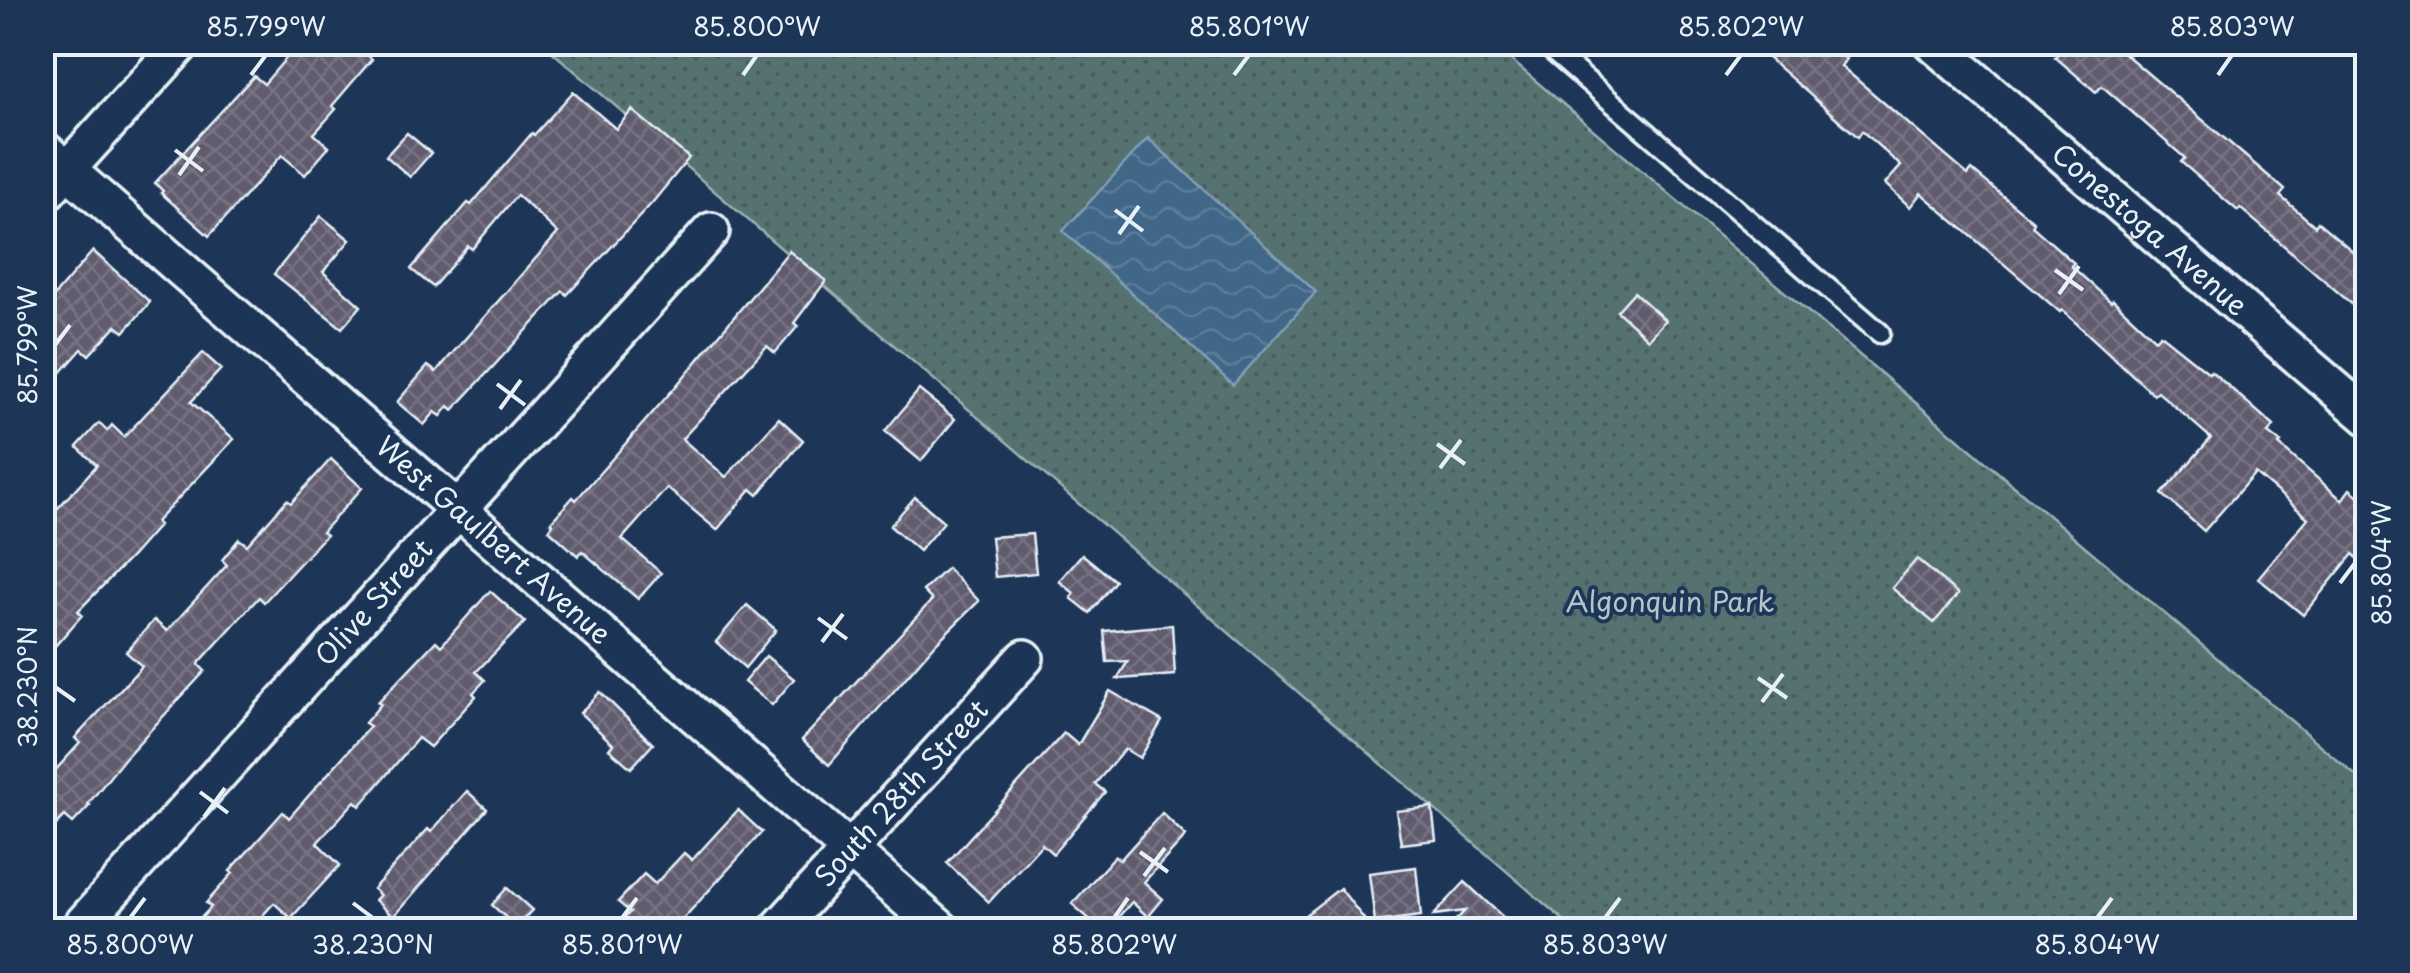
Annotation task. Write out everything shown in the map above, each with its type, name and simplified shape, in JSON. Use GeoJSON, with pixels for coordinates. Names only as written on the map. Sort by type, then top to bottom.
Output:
{"type":"FeatureCollection","features":[{"type":"Feature","properties":{"kind":"street"},"geometry":{"type":"LineString","coordinates":[[42,197],[55,159],[183,42]]}},
{"type":"Feature","properties":{"kind":"street","name":"Conestoga Avenue"},"geometry":{"type":"LineString","coordinates":[[1931,42],[2368,417]]}},
{"type":"Feature","properties":{"kind":"street","name":"West Gaulbert Avenue"},"geometry":{"type":"LineString","coordinates":[[55,159],[942,930]]}},
{"type":"Feature","properties":{"kind":"street","name":"Olive Street"},"geometry":{"type":"LineString","coordinates":[[77,930],[710,231]]}},
{"type":"Feature","properties":{"kind":"street","name":"South 28th Street"},"geometry":{"type":"LineString","coordinates":[[778,930],[1025,658]]}},
{"type":"Feature","properties":{"kind":"lane"},"geometry":{"type":"LineString","coordinates":[[1542,42],[1880,333]]}},
{"type":"Feature","properties":{"kind":"green space","name":"Algonquin Park"},"geometry":{"type":"Polygon","coordinates":[[[542,43],[1491,43],[2367,785],[2367,930],[1575,930],[542,43]]]}},
{"type":"Feature","properties":{"kind":"water"},"geometry":{"type":"Polygon","coordinates":[[[1148,138],[1316,292],[1233,385],[1063,231],[1148,138]]]}},
{"type":"Feature","properties":{"kind":"building"},"geometry":{"type":"Polygon","coordinates":[[[300,42],[353,42],[372,59],[314,134],[329,147],[305,175],[282,155],[209,236],[155,183],[254,76],[264,84],[300,42]]]}},
{"type":"Feature","properties":{"kind":"building"},"geometry":{"type":"Polygon","coordinates":[[[1750,42],[1827,42],[1846,59],[1841,66],[1968,175],[1972,170],[2034,222],[2032,226],[2111,302],[2155,339],[2160,334],[2211,371],[2274,426],[2268,433],[2279,445],[2342,500],[2350,489],[2368,504],[2368,567],[2353,554],[2303,615],[2258,578],[2308,518],[2255,473],[2204,531],[2162,494],[2211,438],[2157,391],[2153,394],[2062,310],[1921,193],[1910,207],[1885,184],[1901,166],[1862,131],[1858,137],[1750,42]]]}},
{"type":"Feature","properties":{"kind":"building"},"geometry":{"type":"Polygon","coordinates":[[[2069,42],[2111,42],[2285,190],[2280,196],[2368,264],[2368,318],[2181,162],[2185,158],[2102,86],[2096,92],[2055,57],[2069,42]]]}},
{"type":"Feature","properties":{"kind":"building"},"geometry":{"type":"Polygon","coordinates":[[[573,92],[616,129],[632,110],[689,158],[567,295],[563,291],[453,410],[449,406],[441,416],[435,412],[424,425],[397,402],[428,366],[436,372],[558,233],[517,195],[472,249],[468,246],[433,287],[411,269],[573,92]]]}},
{"type":"Feature","properties":{"kind":"building"},"geometry":{"type":"Polygon","coordinates":[[[407,133],[431,153],[410,177],[386,156],[407,133]]]}},
{"type":"Feature","properties":{"kind":"building"},"geometry":{"type":"Polygon","coordinates":[[[321,216],[350,240],[323,272],[361,306],[342,328],[274,274],[321,216]]]}},
{"type":"Feature","properties":{"kind":"building"},"geometry":{"type":"Polygon","coordinates":[[[93,251],[150,302],[124,332],[116,326],[89,355],[82,349],[42,394],[42,286],[54,296],[93,251]]]}},
{"type":"Feature","properties":{"kind":"building"},"geometry":{"type":"Polygon","coordinates":[[[789,251],[826,281],[794,323],[798,326],[775,353],[767,346],[682,439],[726,477],[779,418],[803,440],[758,495],[751,489],[717,530],[667,488],[622,539],[661,573],[638,599],[582,551],[578,556],[549,530],[551,522],[573,497],[576,500],[677,385],[789,251]]]}},
{"type":"Feature","properties":{"kind":"building"},"geometry":{"type":"Polygon","coordinates":[[[1634,292],[1665,320],[1648,339],[1617,311],[1634,292]]]}},
{"type":"Feature","properties":{"kind":"building"},"geometry":{"type":"Polygon","coordinates":[[[203,353],[221,369],[191,402],[234,439],[78,611],[82,615],[55,646],[42,635],[42,494],[58,508],[97,465],[77,447],[99,423],[107,431],[112,425],[124,437],[203,353]]]}},
{"type":"Feature","properties":{"kind":"building"},"geometry":{"type":"Polygon","coordinates":[[[919,390],[955,419],[921,461],[885,431],[919,390]]]}},
{"type":"Feature","properties":{"kind":"building"},"geometry":{"type":"Polygon","coordinates":[[[331,459],[362,488],[322,532],[326,535],[264,602],[259,597],[200,662],[205,671],[124,759],[90,805],[73,823],[65,816],[42,839],[42,785],[80,743],[75,738],[142,666],[126,652],[154,620],[167,631],[227,565],[222,560],[239,539],[247,545],[331,459]]]}},
{"type":"Feature","properties":{"kind":"building"},"geometry":{"type":"Polygon","coordinates":[[[915,497],[944,522],[919,551],[890,526],[915,497]]]}},
{"type":"Feature","properties":{"kind":"building"},"geometry":{"type":"Polygon","coordinates":[[[1032,534],[1036,573],[995,577],[991,537],[1032,534]]]}},
{"type":"Feature","properties":{"kind":"building"},"geometry":{"type":"Polygon","coordinates":[[[1082,554],[1115,581],[1090,613],[1071,598],[1074,593],[1059,581],[1082,554]]]}},
{"type":"Feature","properties":{"kind":"building"},"geometry":{"type":"Polygon","coordinates":[[[1917,559],[1958,594],[1934,623],[1892,588],[1917,559]]]}},
{"type":"Feature","properties":{"kind":"building"},"geometry":{"type":"Polygon","coordinates":[[[947,568],[979,601],[937,642],[829,765],[802,740],[932,600],[923,591],[947,568]]]}},
{"type":"Feature","properties":{"kind":"building"},"geometry":{"type":"Polygon","coordinates":[[[490,591],[525,622],[476,672],[485,680],[473,693],[476,696],[430,747],[418,738],[360,806],[355,801],[317,843],[340,865],[291,918],[274,903],[249,930],[190,930],[211,907],[206,903],[233,873],[230,871],[283,812],[289,818],[370,726],[365,723],[381,704],[378,702],[436,641],[441,646],[490,591]]]}},
{"type":"Feature","properties":{"kind":"building"},"geometry":{"type":"Polygon","coordinates":[[[747,605],[776,630],[745,668],[716,642],[747,605]]]}},
{"type":"Feature","properties":{"kind":"building"},"geometry":{"type":"Polygon","coordinates":[[[1172,625],[1175,675],[1117,679],[1128,661],[1107,662],[1104,631],[1172,625]]]}},
{"type":"Feature","properties":{"kind":"building"},"geometry":{"type":"Polygon","coordinates":[[[766,656],[794,679],[772,705],[744,682],[766,656]]]}},
{"type":"Feature","properties":{"kind":"building"},"geometry":{"type":"Polygon","coordinates":[[[1110,691],[1162,721],[1140,758],[1125,749],[1095,784],[1105,792],[1053,854],[1042,844],[989,902],[947,863],[1064,733],[1078,745],[1110,691]]]}},
{"type":"Feature","properties":{"kind":"building"},"geometry":{"type":"Polygon","coordinates":[[[600,692],[653,744],[631,768],[609,749],[613,744],[580,713],[600,692]]]}},
{"type":"Feature","properties":{"kind":"building"},"geometry":{"type":"Polygon","coordinates":[[[467,791],[487,809],[393,917],[375,900],[380,895],[373,889],[467,791]]]}},
{"type":"Feature","properties":{"kind":"building"},"geometry":{"type":"Polygon","coordinates":[[[1432,807],[1436,840],[1401,844],[1396,811],[1432,807]]]}},
{"type":"Feature","properties":{"kind":"building"},"geometry":{"type":"Polygon","coordinates":[[[738,810],[762,832],[673,930],[613,930],[630,912],[618,902],[644,874],[655,884],[684,853],[692,860],[738,810]]]}},
{"type":"Feature","properties":{"kind":"building"},"geometry":{"type":"Polygon","coordinates":[[[1162,813],[1186,836],[1144,882],[1163,899],[1148,917],[1132,902],[1102,930],[1072,904],[1115,856],[1120,860],[1162,813]]]}},
{"type":"Feature","properties":{"kind":"building"},"geometry":{"type":"Polygon","coordinates":[[[1416,867],[1421,916],[1375,922],[1369,873],[1416,867]]]}},
{"type":"Feature","properties":{"kind":"building"},"geometry":{"type":"Polygon","coordinates":[[[1465,882],[1517,930],[1446,930],[1465,911],[1434,915],[1465,882]]]}},
{"type":"Feature","properties":{"kind":"building"},"geometry":{"type":"Polygon","coordinates":[[[507,888],[532,910],[516,927],[492,905],[507,888]]]}},
{"type":"Feature","properties":{"kind":"building"},"geometry":{"type":"Polygon","coordinates":[[[1340,888],[1367,923],[1351,925],[1355,930],[1286,930],[1340,888]]]}}]}
